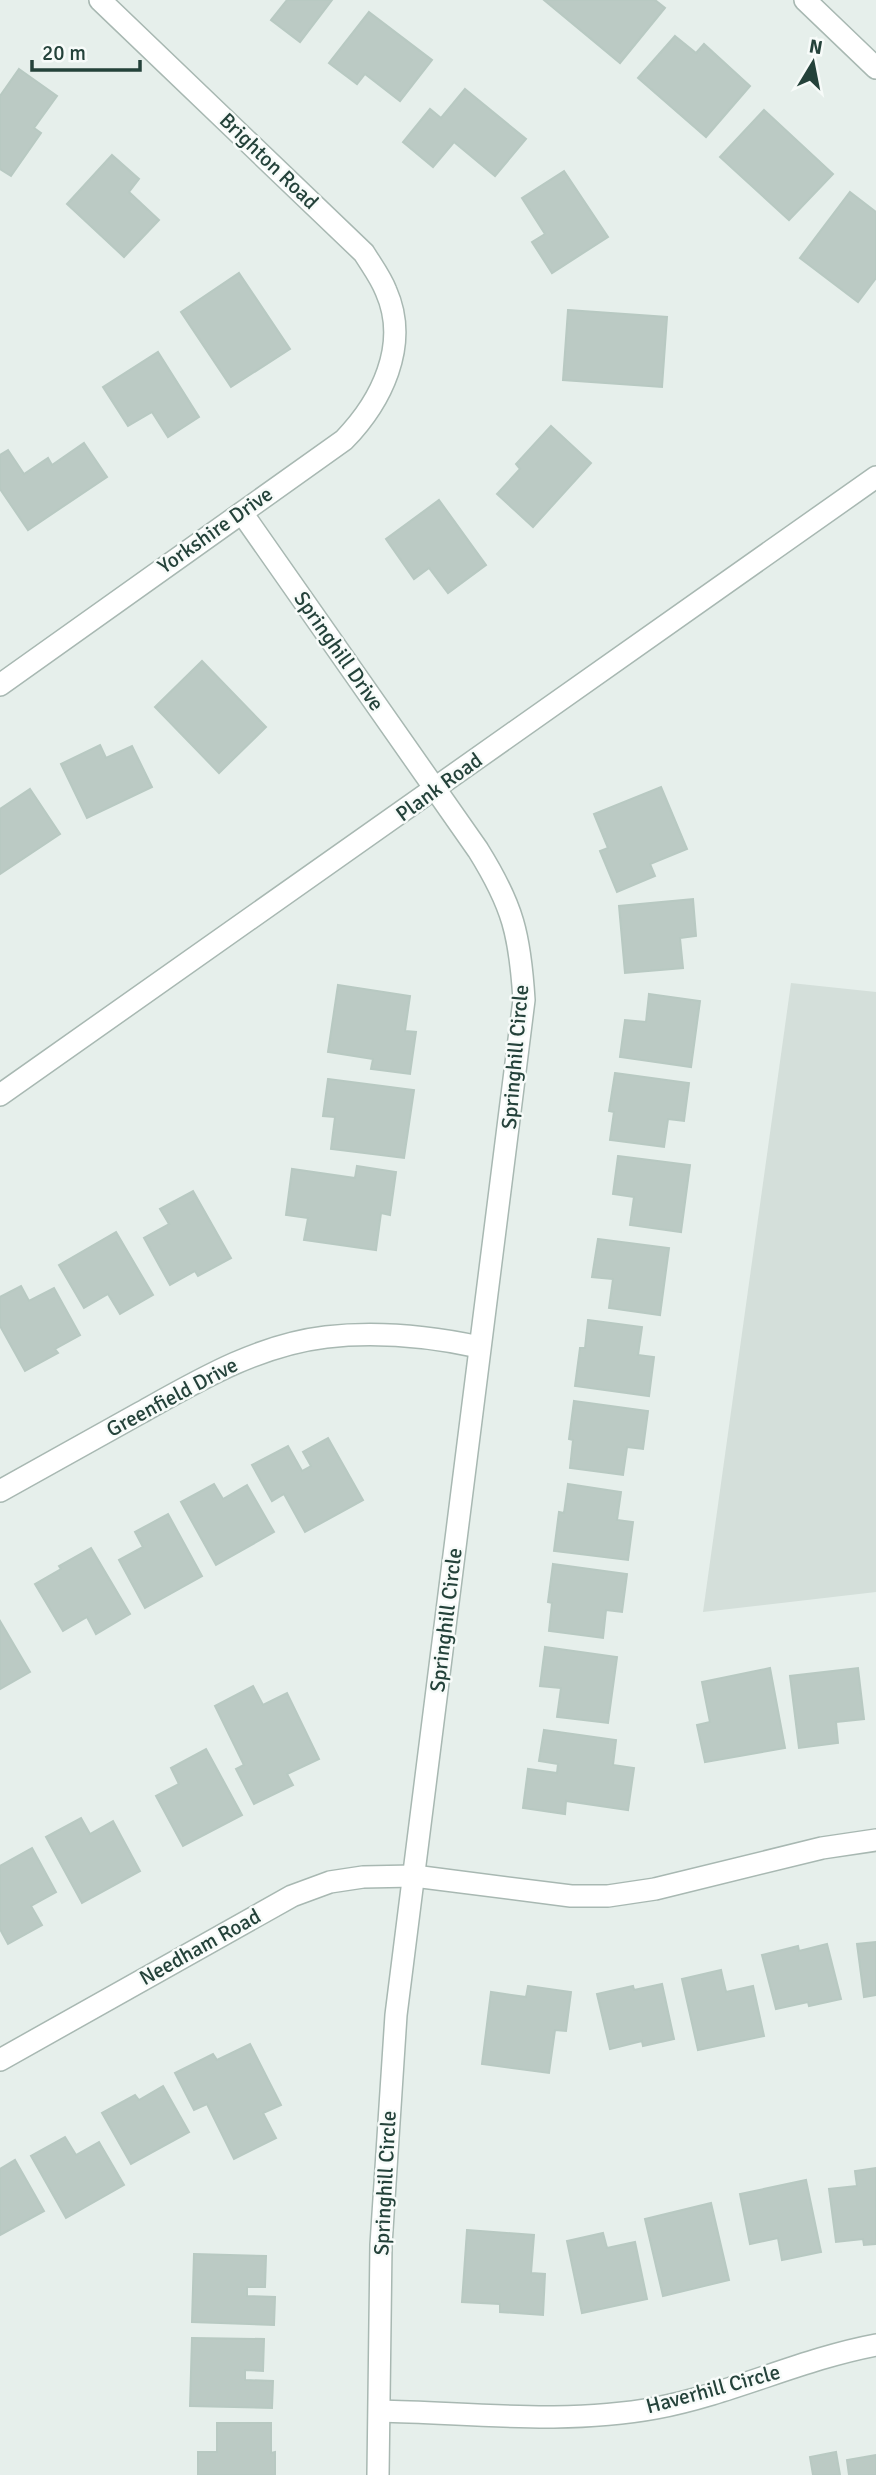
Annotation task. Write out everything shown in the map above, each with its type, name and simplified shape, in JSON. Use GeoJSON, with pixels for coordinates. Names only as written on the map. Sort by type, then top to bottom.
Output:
{"type":"FeatureCollection","features":[{"type":"Feature","properties":{"kind":"street","name":"Brighton Road"},"geometry":{"type":"LineString","coordinates":[[100,0],[364,253],[387,292],[392,311],[393,347]]}},
{"type":"Feature","properties":{"kind":"street"},"geometry":{"type":"LineString","coordinates":[[805,0],[872,54]]}},
{"type":"Feature","properties":{"kind":"street","name":"Yorkshire Drive"},"geometry":{"type":"LineString","coordinates":[[0,685],[344,440],[363,421],[377,399],[391,364],[393,347]]}},
{"type":"Feature","properties":{"kind":"street","name":"Plank Road"},"geometry":{"type":"LineString","coordinates":[[0,1095],[876,477]]}},
{"type":"Feature","properties":{"kind":"street","name":"Springhill Drive"},"geometry":{"type":"LineString","coordinates":[[242,513],[435,789]]}},
{"type":"Feature","properties":{"kind":"street","name":"Springhill Circle"},"geometry":{"type":"LineString","coordinates":[[378,2475],[381,2245],[396,2015],[524,1000],[521,951],[512,914],[500,886],[478,850],[435,789]]}},
{"type":"Feature","properties":{"kind":"street","name":"Greenfield Drive"},"geometry":{"type":"LineString","coordinates":[[0,1491],[211,1373],[288,1344],[324,1337],[397,1334],[431,1337],[479,1347]]}},
{"type":"Feature","properties":{"kind":"street"},"geometry":{"type":"LineString","coordinates":[[414,1875],[571,1896],[608,1896],[655,1889],[822,1848],[876,1840]]}},
{"type":"Feature","properties":{"kind":"street","name":"Needham Road"},"geometry":{"type":"LineString","coordinates":[[0,2060],[292,1896],[331,1882],[363,1877],[414,1875]]}},
{"type":"Feature","properties":{"kind":"street","name":"Haverhill Circle"},"geometry":{"type":"LineString","coordinates":[[380,2411],[548,2418],[656,2408],[717,2392],[833,2354],[876,2345]]}},
{"type":"Feature","properties":{"kind":"shaded area"},"geometry":{"type":"Polygon","coordinates":[[[791,983],[876,992],[876,1592],[703,1612],[791,983]]]}},
{"type":"Feature","properties":{"kind":"building"},"geometry":{"type":"Polygon","coordinates":[[[287,0],[332,0],[300,42],[271,20],[287,0]]]}},
{"type":"Feature","properties":{"kind":"building"},"geometry":{"type":"Polygon","coordinates":[[[544,0],[655,0],[665,8],[620,63],[544,0]]]}},
{"type":"Feature","properties":{"kind":"building"},"geometry":{"type":"Polygon","coordinates":[[[369,12],[432,60],[400,101],[365,74],[357,84],[329,63],[369,12]]]}},
{"type":"Feature","properties":{"kind":"building"},"geometry":{"type":"Polygon","coordinates":[[[675,36],[696,53],[704,44],[750,86],[706,137],[638,78],[675,36]]]}},
{"type":"Feature","properties":{"kind":"building"},"geometry":{"type":"Polygon","coordinates":[[[19,69],[57,96],[34,128],[41,133],[11,176],[0,169],[0,96],[19,69]]]}},
{"type":"Feature","properties":{"kind":"building"},"geometry":{"type":"Polygon","coordinates":[[[465,89],[526,139],[495,176],[454,142],[433,167],[403,142],[430,109],[441,118],[465,89]]]}},
{"type":"Feature","properties":{"kind":"building"},"geometry":{"type":"Polygon","coordinates":[[[764,110],[833,174],[789,220],[720,157],[764,110]]]}},
{"type":"Feature","properties":{"kind":"building"},"geometry":{"type":"Polygon","coordinates":[[[112,155],[139,179],[129,192],[159,220],[124,257],[67,204],[112,155]]]}},
{"type":"Feature","properties":{"kind":"building"},"geometry":{"type":"Polygon","coordinates":[[[564,171],[608,237],[552,273],[532,242],[545,234],[522,198],[564,171]]]}},
{"type":"Feature","properties":{"kind":"building"},"geometry":{"type":"Polygon","coordinates":[[[850,192],[876,212],[876,278],[858,302],[800,258],[850,192]]]}},
{"type":"Feature","properties":{"kind":"building"},"geometry":{"type":"Polygon","coordinates":[[[239,273],[290,349],[231,387],[181,312],[239,273]]]}},
{"type":"Feature","properties":{"kind":"building"},"geometry":{"type":"Polygon","coordinates":[[[568,310],[667,317],[662,387],[563,380],[568,310]]]}},
{"type":"Feature","properties":{"kind":"building"},"geometry":{"type":"Polygon","coordinates":[[[158,352],[199,417],[168,437],[152,412],[128,426],[103,387],[158,352]]]}},
{"type":"Feature","properties":{"kind":"building"},"geometry":{"type":"Polygon","coordinates":[[[551,426],[591,463],[533,527],[497,494],[520,469],[516,464],[551,426]]]}},
{"type":"Feature","properties":{"kind":"building"},"geometry":{"type":"Polygon","coordinates":[[[84,443],[107,477],[28,530],[0,489],[0,455],[8,450],[24,474],[48,458],[52,465],[84,443]]]}},
{"type":"Feature","properties":{"kind":"building"},"geometry":{"type":"Polygon","coordinates":[[[439,500],[486,565],[448,593],[429,568],[414,579],[386,539],[439,500]]]}},
{"type":"Feature","properties":{"kind":"building"},"geometry":{"type":"Polygon","coordinates":[[[202,661],[266,727],[219,773],[155,707],[202,661]]]}},
{"type":"Feature","properties":{"kind":"building"},"geometry":{"type":"Polygon","coordinates":[[[100,745],[106,758],[132,746],[152,787],[87,818],[61,764],[100,745]]]}},
{"type":"Feature","properties":{"kind":"building"},"geometry":{"type":"Polygon","coordinates":[[[661,787],[687,849],[650,864],[655,876],[617,892],[600,851],[608,848],[594,814],[661,787]]]}},
{"type":"Feature","properties":{"kind":"building"},"geometry":{"type":"Polygon","coordinates":[[[30,789],[60,834],[0,874],[0,809],[30,789]]]}},
{"type":"Feature","properties":{"kind":"building"},"geometry":{"type":"Polygon","coordinates":[[[693,899],[696,936],[680,938],[683,968],[625,973],[619,906],[693,899]]]}},
{"type":"Feature","properties":{"kind":"building"},"geometry":{"type":"Polygon","coordinates":[[[338,985],[410,996],[405,1031],[416,1032],[410,1074],[371,1069],[373,1059],[328,1052],[338,985]]]}},
{"type":"Feature","properties":{"kind":"building"},"geometry":{"type":"Polygon","coordinates":[[[649,994],[700,1001],[691,1067],[620,1057],[625,1020],[646,1022],[649,994]]]}},
{"type":"Feature","properties":{"kind":"building"},"geometry":{"type":"Polygon","coordinates":[[[615,1073],[689,1083],[684,1121],[668,1119],[664,1147],[610,1140],[614,1112],[609,1111],[615,1073]]]}},
{"type":"Feature","properties":{"kind":"building"},"geometry":{"type":"Polygon","coordinates":[[[328,1079],[414,1090],[404,1158],[331,1149],[335,1117],[323,1116],[328,1079]]]}},
{"type":"Feature","properties":{"kind":"building"},"geometry":{"type":"Polygon","coordinates":[[[618,1156],[690,1165],[681,1232],[630,1225],[634,1197],[613,1194],[618,1156]]]}},
{"type":"Feature","properties":{"kind":"building"},"geometry":{"type":"Polygon","coordinates":[[[357,1166],[396,1172],[390,1215],[381,1213],[376,1250],[304,1240],[308,1218],[286,1215],[292,1169],[355,1178],[357,1166]]]}},
{"type":"Feature","properties":{"kind":"building"},"geometry":{"type":"Polygon","coordinates":[[[193,1191],[231,1258],[198,1276],[195,1271],[170,1285],[144,1238],[169,1224],[160,1209],[193,1191]]]}},
{"type":"Feature","properties":{"kind":"building"},"geometry":{"type":"Polygon","coordinates":[[[116,1232],[153,1295],[120,1314],[108,1294],[84,1308],[59,1265],[116,1232]]]}},
{"type":"Feature","properties":{"kind":"building"},"geometry":{"type":"Polygon","coordinates":[[[598,1239],[669,1248],[660,1315],[609,1308],[613,1279],[592,1277],[598,1239]]]}},
{"type":"Feature","properties":{"kind":"building"},"geometry":{"type":"Polygon","coordinates":[[[21,1286],[29,1301],[54,1288],[80,1335],[55,1349],[58,1353],[25,1371],[0,1326],[0,1297],[21,1286]]]}},
{"type":"Feature","properties":{"kind":"building"},"geometry":{"type":"Polygon","coordinates":[[[588,1320],[642,1327],[638,1355],[654,1357],[649,1396],[575,1386],[580,1348],[585,1348],[588,1320]]]}},
{"type":"Feature","properties":{"kind":"building"},"geometry":{"type":"Polygon","coordinates":[[[574,1401],[648,1411],[643,1449],[627,1447],[623,1475],[570,1468],[573,1440],[569,1439],[574,1401]]]}},
{"type":"Feature","properties":{"kind":"building"},"geometry":{"type":"Polygon","coordinates":[[[328,1438],[363,1500],[305,1532],[284,1494],[272,1501],[252,1465],[288,1446],[302,1471],[311,1466],[303,1452],[328,1438]]]}},
{"type":"Feature","properties":{"kind":"building"},"geometry":{"type":"Polygon","coordinates":[[[214,1484],[223,1499],[247,1485],[274,1532],[216,1565],[181,1502],[214,1484]]]}},
{"type":"Feature","properties":{"kind":"building"},"geometry":{"type":"Polygon","coordinates":[[[568,1484],[621,1492],[617,1520],[633,1522],[628,1560],[554,1551],[559,1512],[564,1513],[568,1484]]]}},
{"type":"Feature","properties":{"kind":"building"},"geometry":{"type":"Polygon","coordinates":[[[168,1514],[202,1576],[145,1608],[119,1560],[143,1547],[135,1532],[168,1514]]]}},
{"type":"Feature","properties":{"kind":"building"},"geometry":{"type":"Polygon","coordinates":[[[91,1548],[130,1614],[96,1634],[87,1617],[63,1631],[35,1584],[61,1569],[59,1566],[91,1548]]]}},
{"type":"Feature","properties":{"kind":"building"},"geometry":{"type":"Polygon","coordinates":[[[553,1564],[627,1574],[622,1612],[606,1610],[603,1638],[549,1631],[552,1603],[548,1602],[553,1564]]]}},
{"type":"Feature","properties":{"kind":"building"},"geometry":{"type":"Polygon","coordinates":[[[0,1621],[30,1672],[0,1689],[0,1621]]]}},
{"type":"Feature","properties":{"kind":"building"},"geometry":{"type":"Polygon","coordinates":[[[545,1647],[617,1657],[608,1723],[557,1717],[561,1688],[540,1686],[545,1647]]]}},
{"type":"Feature","properties":{"kind":"building"},"geometry":{"type":"Polygon","coordinates":[[[770,1668],[785,1748],[705,1762],[697,1725],[710,1722],[702,1682],[770,1668]]]}},
{"type":"Feature","properties":{"kind":"building"},"geometry":{"type":"Polygon","coordinates":[[[858,1668],[864,1719],[836,1722],[838,1743],[799,1748],[790,1676],[858,1668]]]}},
{"type":"Feature","properties":{"kind":"building"},"geometry":{"type":"Polygon","coordinates":[[[253,1686],[263,1705],[287,1693],[319,1759],[287,1774],[293,1785],[254,1804],[236,1769],[244,1765],[215,1706],[253,1686]]]}},
{"type":"Feature","properties":{"kind":"building"},"geometry":{"type":"Polygon","coordinates":[[[544,1730],[616,1740],[613,1765],[634,1768],[628,1810],[566,1801],[565,1814],[523,1808],[528,1769],[557,1773],[558,1764],[539,1761],[544,1730]]]}},
{"type":"Feature","properties":{"kind":"building"},"geometry":{"type":"Polygon","coordinates":[[[206,1749],[242,1815],[183,1846],[156,1796],[179,1784],[171,1768],[206,1749]]]}},
{"type":"Feature","properties":{"kind":"building"},"geometry":{"type":"Polygon","coordinates":[[[81,1818],[90,1834],[113,1821],[140,1871],[82,1903],[46,1837],[81,1818]]]}},
{"type":"Feature","properties":{"kind":"building"},"geometry":{"type":"Polygon","coordinates":[[[32,1848],[56,1892],[31,1906],[42,1925],[8,1944],[0,1929],[0,1866],[32,1848]]]}},
{"type":"Feature","properties":{"kind":"building"},"geometry":{"type":"Polygon","coordinates":[[[876,1942],[876,1995],[864,1997],[857,1944],[876,1942]]]}},
{"type":"Feature","properties":{"kind":"building"},"geometry":{"type":"Polygon","coordinates":[[[827,1944],[841,1999],[776,2009],[762,1955],[798,1946],[799,1951],[827,1944]]]}},
{"type":"Feature","properties":{"kind":"building"},"geometry":{"type":"Polygon","coordinates":[[[721,1970],[726,1992],[753,1986],[764,2036],[698,2050],[682,1979],[721,1970]]]}},
{"type":"Feature","properties":{"kind":"building"},"geometry":{"type":"Polygon","coordinates":[[[662,1984],[674,2039],[643,2046],[642,2041],[610,2049],[597,1994],[633,1986],[634,1990],[662,1984]]]}},
{"type":"Feature","properties":{"kind":"building"},"geometry":{"type":"Polygon","coordinates":[[[528,1986],[571,1992],[566,2031],[555,2030],[549,2073],[482,2064],[491,1992],[526,1997],[528,1986]]]}},
{"type":"Feature","properties":{"kind":"building"},"geometry":{"type":"Polygon","coordinates":[[[250,2044],[281,2105],[263,2113],[276,2138],[234,2159],[207,2104],[194,2110],[175,2073],[213,2054],[217,2060],[250,2044]]]}},
{"type":"Feature","properties":{"kind":"building"},"geometry":{"type":"Polygon","coordinates":[[[163,2086],[189,2132],[131,2164],[102,2113],[135,2095],[139,2100],[163,2086]]]}},
{"type":"Feature","properties":{"kind":"building"},"geometry":{"type":"Polygon","coordinates":[[[65,2137],[76,2155],[99,2142],[124,2185],[66,2218],[31,2156],[65,2137]]]}},
{"type":"Feature","properties":{"kind":"building"},"geometry":{"type":"Polygon","coordinates":[[[15,2160],[44,2211],[0,2235],[0,2169],[15,2160]]]}},
{"type":"Feature","properties":{"kind":"building"},"geometry":{"type":"Polygon","coordinates":[[[876,2168],[876,2244],[864,2245],[863,2239],[836,2242],[829,2189],[857,2186],[855,2171],[876,2168]]]}},
{"type":"Feature","properties":{"kind":"building"},"geometry":{"type":"Polygon","coordinates":[[[806,2180],[821,2252],[782,2260],[778,2238],[750,2244],[740,2194],[806,2180]]]}},
{"type":"Feature","properties":{"kind":"building"},"geometry":{"type":"Polygon","coordinates":[[[711,2203],[729,2280],[663,2296],[645,2219],[711,2203]]]}},
{"type":"Feature","properties":{"kind":"building"},"geometry":{"type":"Polygon","coordinates":[[[467,2230],[534,2235],[531,2273],[545,2274],[543,2315],[500,2312],[500,2304],[462,2302],[467,2230]]]}},
{"type":"Feature","properties":{"kind":"building"},"geometry":{"type":"Polygon","coordinates":[[[603,2233],[607,2248],[635,2242],[647,2299],[582,2313],[567,2241],[603,2233]]]}},
{"type":"Feature","properties":{"kind":"building"},"geometry":{"type":"Polygon","coordinates":[[[194,2254],[266,2256],[265,2287],[247,2287],[247,2296],[275,2297],[274,2325],[192,2322],[194,2254]]]}},
{"type":"Feature","properties":{"kind":"building"},"geometry":{"type":"Polygon","coordinates":[[[192,2338],[264,2339],[263,2371],[245,2370],[245,2380],[273,2381],[272,2408],[190,2406],[192,2338]]]}},
{"type":"Feature","properties":{"kind":"building"},"geometry":{"type":"Polygon","coordinates":[[[217,2423],[271,2423],[271,2453],[275,2452],[275,2475],[198,2475],[198,2452],[217,2452],[217,2423]]]}},
{"type":"Feature","properties":{"kind":"building"},"geometry":{"type":"Polygon","coordinates":[[[836,2452],[840,2475],[813,2475],[810,2457],[836,2452]]]}},
{"type":"Feature","properties":{"kind":"building"},"geometry":{"type":"Polygon","coordinates":[[[876,2455],[876,2475],[849,2475],[847,2460],[876,2455]]]}}]}
